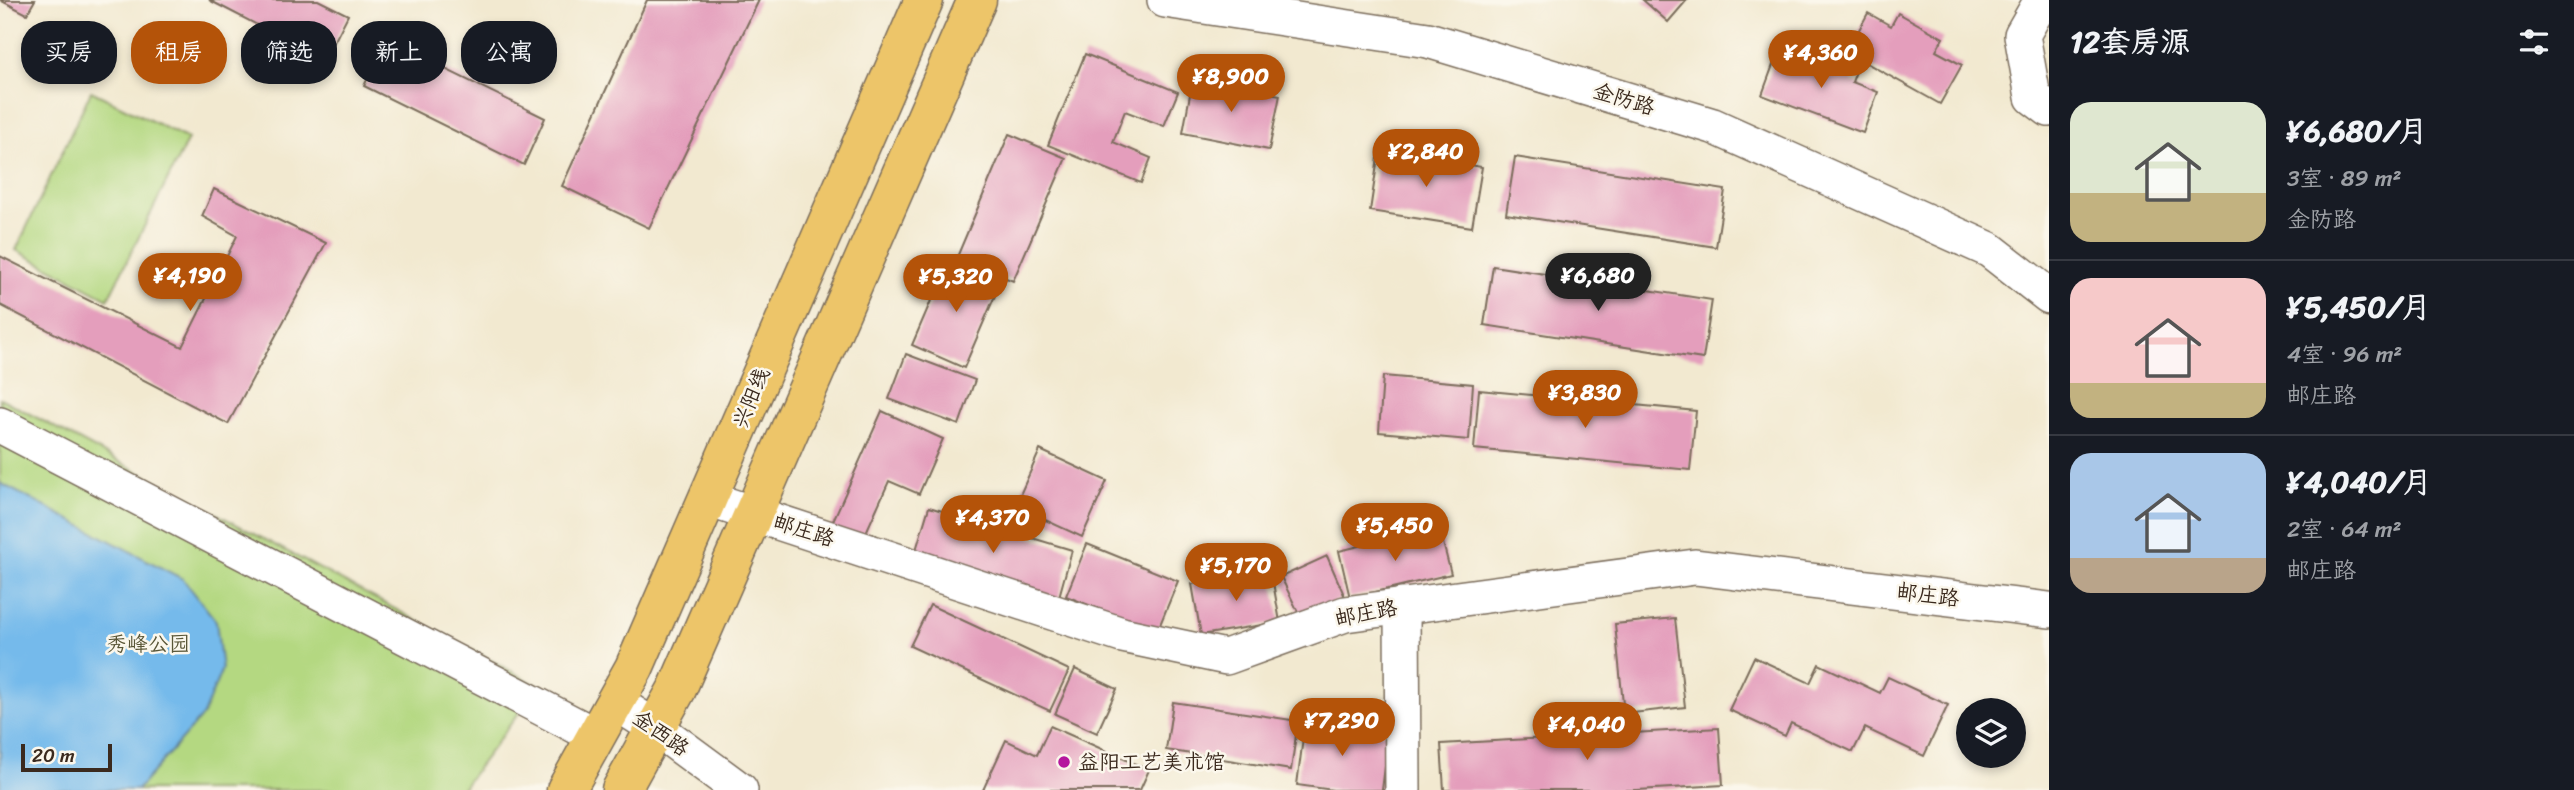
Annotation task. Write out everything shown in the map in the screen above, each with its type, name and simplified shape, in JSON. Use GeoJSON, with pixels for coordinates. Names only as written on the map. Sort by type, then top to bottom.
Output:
{"type":"FeatureCollection","features":[{"type":"Feature","properties":{"kind":"highway","name":"兴阳线"},"geometry":{"type":"LineString","coordinates":[[566,790],[634,668],[924,0]]}},
{"type":"Feature","properties":{"kind":"highway"},"geometry":{"type":"LineString","coordinates":[[621,790],[677,689],[977,0]]}},
{"type":"Feature","properties":{"kind":"street","name":"金防路"},"geometry":{"type":"LineString","coordinates":[[1164,0],[1428,40],[1713,126],[1990,250],[2049,296]]}},
{"type":"Feature","properties":{"kind":"street"},"geometry":{"type":"LineString","coordinates":[[2042,0],[2022,34],[2033,97],[2049,109]]}},
{"type":"Feature","properties":{"kind":"street"},"geometry":{"type":"LineString","coordinates":[[0,425],[596,736]]}},
{"type":"Feature","properties":{"kind":"street","name":"邮庄路"},"geometry":{"type":"LineString","coordinates":[[708,499],[1122,635],[1226,657],[1345,614],[1695,567],[2049,610]]}},
{"type":"Feature","properties":{"kind":"street"},"geometry":{"type":"LineString","coordinates":[[1402,606],[1404,790]]}},
{"type":"Feature","properties":{"kind":"street","name":"金西路"},"geometry":{"type":"LineString","coordinates":[[615,702],[656,728],[740,790]]}},
{"type":"Feature","properties":{"kind":"green space"},"geometry":{"type":"Polygon","coordinates":[[[91,91],[188,139],[108,299],[16,250],[91,91]]]}},
{"type":"Feature","properties":{"kind":"green space","name":"秀峰公园"},"geometry":{"type":"Polygon","coordinates":[[[0,398],[539,686],[461,790],[0,790],[0,398]]]}},
{"type":"Feature","properties":{"kind":"water"},"geometry":{"type":"Polygon","coordinates":[[[0,483],[183,579],[216,621],[222,669],[203,715],[137,790],[0,790],[0,483]]]}},
{"type":"Feature","properties":{"kind":"building"},"geometry":{"type":"Polygon","coordinates":[[[0,0],[35,0],[27,14],[0,0]]]}},
{"type":"Feature","properties":{"kind":"building"},"geometry":{"type":"Polygon","coordinates":[[[209,0],[318,0],[348,15],[337,37],[337,21],[250,21],[209,0]]]}},
{"type":"Feature","properties":{"kind":"building"},"geometry":{"type":"Polygon","coordinates":[[[647,0],[759,0],[649,228],[562,186],[647,0]]]}},
{"type":"Feature","properties":{"kind":"building"},"geometry":{"type":"Polygon","coordinates":[[[1643,0],[1687,0],[1668,22],[1643,0]]]}},
{"type":"Feature","properties":{"kind":"building"},"geometry":{"type":"Polygon","coordinates":[[[1868,13],[1891,26],[1898,13],[1943,38],[1936,51],[1962,65],[1940,104],[1847,52],[1868,13]]]}},
{"type":"Feature","properties":{"kind":"building"},"geometry":{"type":"Polygon","coordinates":[[[1808,51],[1857,69],[1852,82],[1878,92],[1863,133],[1762,95],[1777,54],[1804,64],[1808,51]]]}},
{"type":"Feature","properties":{"kind":"building"},"geometry":{"type":"Polygon","coordinates":[[[1085,54],[1178,92],[1164,126],[1125,111],[1113,142],[1151,158],[1141,183],[1048,145],[1085,54]]]}},
{"type":"Feature","properties":{"kind":"building"},"geometry":{"type":"Polygon","coordinates":[[[447,70],[461,77],[461,84],[476,84],[545,118],[524,165],[364,86],[447,84],[447,70]]]}},
{"type":"Feature","properties":{"kind":"building"},"geometry":{"type":"Polygon","coordinates":[[[1193,78],[1280,95],[1269,150],[1183,133],[1193,78]]]}},
{"type":"Feature","properties":{"kind":"building"},"geometry":{"type":"Polygon","coordinates":[[[1009,134],[1066,158],[1013,281],[957,257],[1009,134]]]}},
{"type":"Feature","properties":{"kind":"building"},"geometry":{"type":"Polygon","coordinates":[[[1379,151],[1482,167],[1472,227],[1370,211],[1379,151]]]}},
{"type":"Feature","properties":{"kind":"building"},"geometry":{"type":"Polygon","coordinates":[[[1515,157],[1725,190],[1716,247],[1506,214],[1515,157]]]}},
{"type":"Feature","properties":{"kind":"building"},"geometry":{"type":"Polygon","coordinates":[[[214,189],[326,243],[228,424],[0,305],[0,256],[182,347],[237,236],[202,216],[214,189]]]}},
{"type":"Feature","properties":{"kind":"building"},"geometry":{"type":"Polygon","coordinates":[[[948,261],[1000,284],[964,368],[912,345],[948,261]]]}},
{"type":"Feature","properties":{"kind":"building"},"geometry":{"type":"Polygon","coordinates":[[[1493,266],[1712,300],[1703,359],[1484,325],[1493,266]]]}},
{"type":"Feature","properties":{"kind":"building"},"geometry":{"type":"Polygon","coordinates":[[[906,354],[975,380],[959,425],[889,399],[906,354]]]}},
{"type":"Feature","properties":{"kind":"building"},"geometry":{"type":"Polygon","coordinates":[[[1383,376],[1473,384],[1469,440],[1379,432],[1383,376]]]}},
{"type":"Feature","properties":{"kind":"building"},"geometry":{"type":"Polygon","coordinates":[[[1479,390],[1696,411],[1690,470],[1474,449],[1479,390]]]}},
{"type":"Feature","properties":{"kind":"building"},"geometry":{"type":"Polygon","coordinates":[[[882,411],[943,439],[919,494],[889,481],[860,546],[828,532],[882,411]]]}},
{"type":"Feature","properties":{"kind":"building"},"geometry":{"type":"Polygon","coordinates":[[[1040,450],[1107,481],[1082,537],[1015,506],[1040,450]]]}},
{"type":"Feature","properties":{"kind":"building"},"geometry":{"type":"Polygon","coordinates":[[[929,507],[1072,550],[1057,604],[913,560],[929,507]]]}},
{"type":"Feature","properties":{"kind":"building"},"geometry":{"type":"Polygon","coordinates":[[[1439,527],[1451,574],[1350,598],[1339,551],[1439,527]]]}},
{"type":"Feature","properties":{"kind":"building"},"geometry":{"type":"Polygon","coordinates":[[[1087,544],[1178,581],[1157,632],[1066,596],[1087,544]]]}},
{"type":"Feature","properties":{"kind":"building"},"geometry":{"type":"Polygon","coordinates":[[[1327,556],[1345,597],[1301,618],[1281,577],[1327,556]]]}},
{"type":"Feature","properties":{"kind":"building"},"geometry":{"type":"Polygon","coordinates":[[[1271,571],[1280,622],[1201,635],[1192,584],[1271,571]]]}},
{"type":"Feature","properties":{"kind":"building"},"geometry":{"type":"Polygon","coordinates":[[[930,605],[1069,670],[1050,711],[910,646],[930,605]]]}},
{"type":"Feature","properties":{"kind":"building"},"geometry":{"type":"Polygon","coordinates":[[[1675,618],[1685,707],[1624,714],[1615,624],[1675,618]]]}},
{"type":"Feature","properties":{"kind":"building"},"geometry":{"type":"Polygon","coordinates":[[[1754,657],[1810,683],[1819,664],[1880,693],[1888,677],[1948,705],[1924,756],[1865,728],[1853,752],[1791,723],[1785,736],[1729,710],[1754,657]]]}},
{"type":"Feature","properties":{"kind":"building"},"geometry":{"type":"Polygon","coordinates":[[[1075,669],[1117,689],[1097,733],[1055,714],[1075,669]]]}},
{"type":"Feature","properties":{"kind":"building"},"geometry":{"type":"Polygon","coordinates":[[[1173,702],[1298,721],[1291,770],[1166,750],[1173,702]]]}},
{"type":"Feature","properties":{"kind":"building"},"geometry":{"type":"Polygon","coordinates":[[[1305,722],[1389,734],[1382,790],[1333,790],[1297,785],[1305,722]]]}},
{"type":"Feature","properties":{"kind":"building","name":"益阳工艺美术馆"},"geometry":{"type":"Polygon","coordinates":[[[1050,726],[1149,770],[1140,790],[983,790],[1006,740],[1037,755],[1050,726]]]}},
{"type":"Feature","properties":{"kind":"building"},"geometry":{"type":"Polygon","coordinates":[[[1719,728],[1723,785],[1637,790],[1444,790],[1441,744],[1719,728]]]}},
{"type":"Feature","properties":{"kind":"place","name":"益阳工艺美术馆"},"geometry":{"type":"Point","coordinates":[1064,762]}}]}
